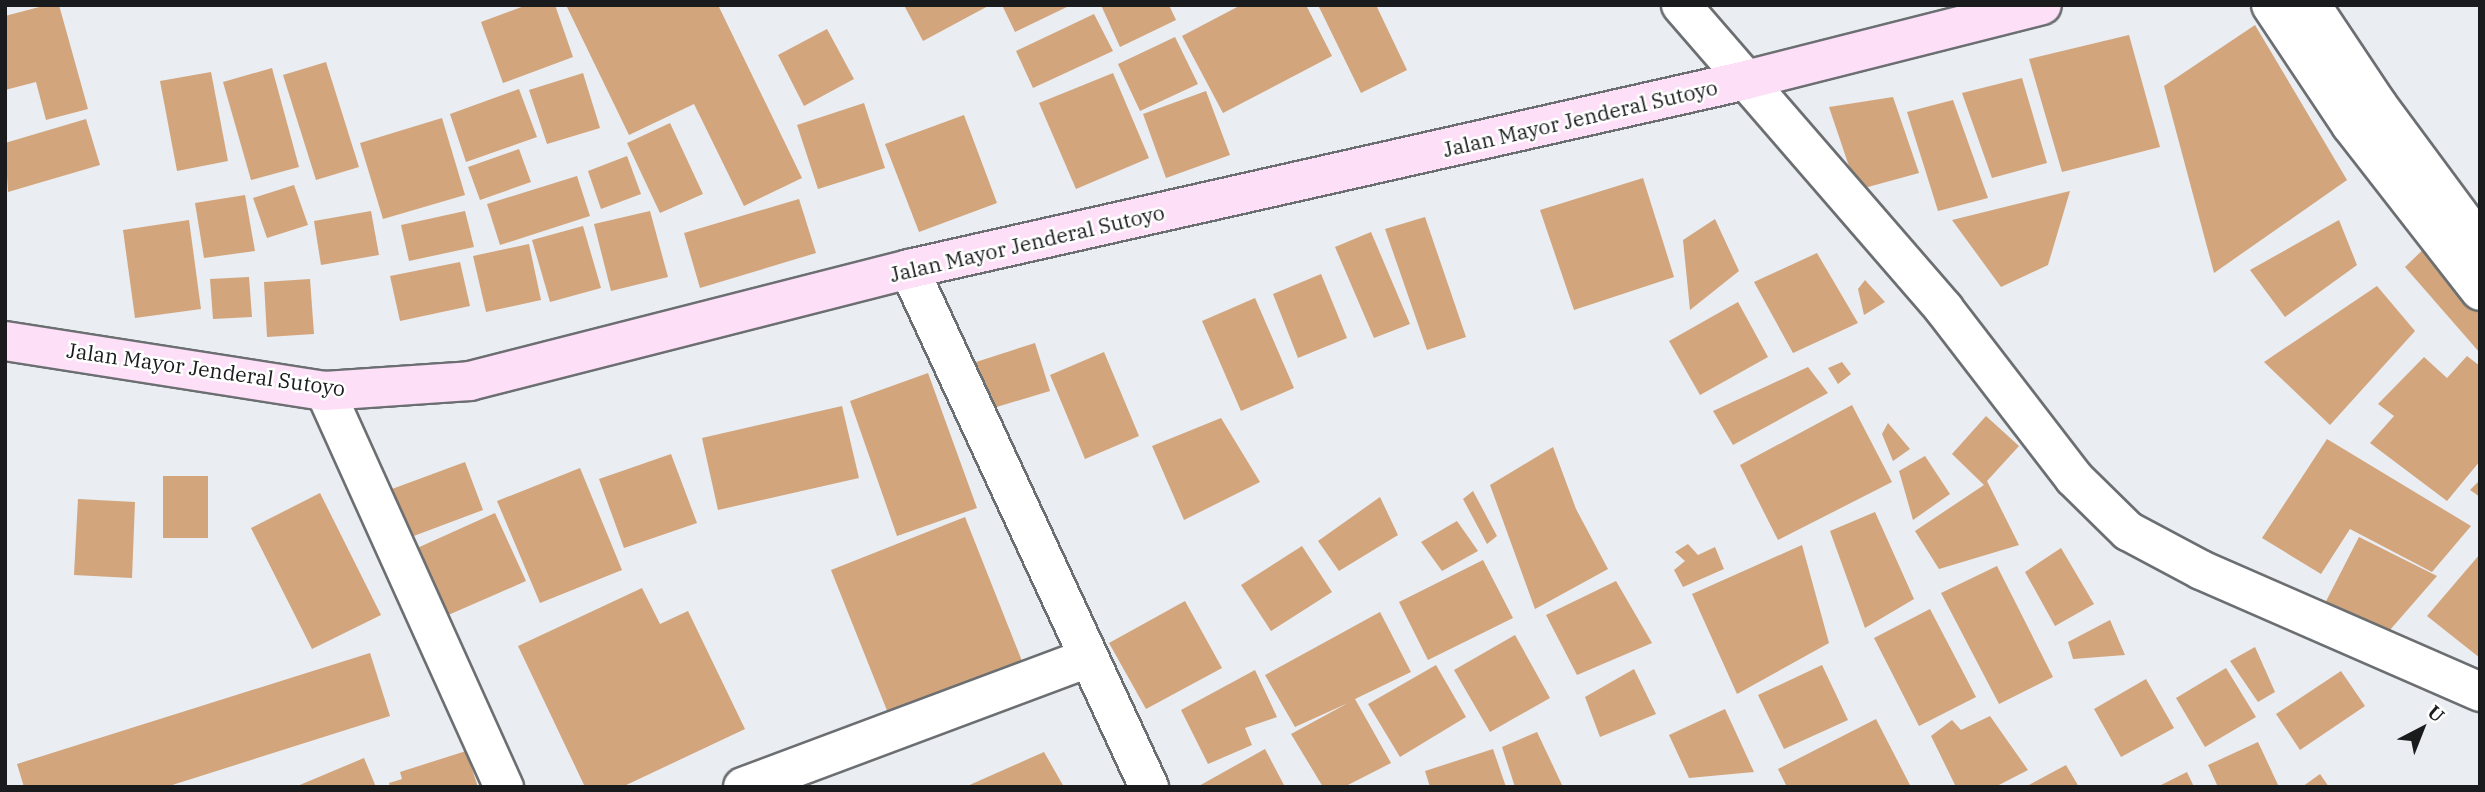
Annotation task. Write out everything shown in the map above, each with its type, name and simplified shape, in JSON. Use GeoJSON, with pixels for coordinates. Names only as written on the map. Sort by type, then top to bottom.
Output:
{"type":"FeatureCollection","features":[{"type":"Feature","properties":{"kind":"main road","name":"Jalan Mayor Jenderal Sutoyo"},"geometry":{"type":"LineString","coordinates":[[5,341],[325,391],[470,381],[909,269],[1746,80],[2042,5]]}},
{"type":"Feature","properties":{"kind":"street"},"geometry":{"type":"LineString","coordinates":[[1681,5],[1944,309],[2074,478],[2128,531],[2201,570],[2480,692]]}},
{"type":"Feature","properties":{"kind":"street"},"geometry":{"type":"LineString","coordinates":[[2271,5],[2351,125],[2480,291]]}},
{"type":"Feature","properties":{"kind":"street"},"geometry":{"type":"LineString","coordinates":[[2311,5],[2377,104],[2480,243]]}},
{"type":"Feature","properties":{"kind":"street"},"geometry":{"type":"LineString","coordinates":[[909,269],[1086,659],[1149,787]]}},
{"type":"Feature","properties":{"kind":"street"},"geometry":{"type":"LineString","coordinates":[[325,391],[504,787]]}},
{"type":"Feature","properties":{"kind":"street"},"geometry":{"type":"LineString","coordinates":[[743,787],[1086,659]]}},
{"type":"Feature","properties":{"kind":"building"},"geometry":{"type":"Polygon","coordinates":[[[47,5],[59,5],[88,109],[46,120],[36,82],[5,90],[5,16],[47,5]]]}},
{"type":"Feature","properties":{"kind":"building"},"geometry":{"type":"Polygon","coordinates":[[[527,5],[555,5],[573,57],[503,83],[481,22],[527,5]]]}},
{"type":"Feature","properties":{"kind":"building"},"geometry":{"type":"Polygon","coordinates":[[[566,5],[718,5],[802,178],[744,206],[694,104],[629,135],[566,5]]]}},
{"type":"Feature","properties":{"kind":"building"},"geometry":{"type":"Polygon","coordinates":[[[990,5],[923,41],[905,7],[990,5]]]}},
{"type":"Feature","properties":{"kind":"building"},"geometry":{"type":"Polygon","coordinates":[[[1002,5],[1071,5],[1015,32],[1002,5]]]}},
{"type":"Feature","properties":{"kind":"building"},"geometry":{"type":"Polygon","coordinates":[[[1101,5],[1169,5],[1176,20],[1120,47],[1101,5]]]}},
{"type":"Feature","properties":{"kind":"building"},"geometry":{"type":"Polygon","coordinates":[[[1241,5],[1306,5],[1332,56],[1223,113],[1182,36],[1241,5]]]}},
{"type":"Feature","properties":{"kind":"building"},"geometry":{"type":"Polygon","coordinates":[[[1318,5],[1376,5],[1407,70],[1361,93],[1318,5]]]}},
{"type":"Feature","properties":{"kind":"building"},"geometry":{"type":"Polygon","coordinates":[[[1094,14],[1113,51],[1033,88],[1016,51],[1094,14]]]}},
{"type":"Feature","properties":{"kind":"building"},"geometry":{"type":"Polygon","coordinates":[[[2255,25],[2347,180],[2214,273],[2164,86],[2255,25]]]}},
{"type":"Feature","properties":{"kind":"building"},"geometry":{"type":"Polygon","coordinates":[[[827,29],[854,79],[804,106],[778,55],[827,29]]]}},
{"type":"Feature","properties":{"kind":"building"},"geometry":{"type":"Polygon","coordinates":[[[2129,35],[2160,147],[2062,172],[2029,59],[2129,35]]]}},
{"type":"Feature","properties":{"kind":"building"},"geometry":{"type":"Polygon","coordinates":[[[1175,37],[1198,84],[1140,111],[1118,64],[1175,37]]]}},
{"type":"Feature","properties":{"kind":"building"},"geometry":{"type":"Polygon","coordinates":[[[326,62],[359,167],[316,180],[283,75],[326,62]]]}},
{"type":"Feature","properties":{"kind":"building"},"geometry":{"type":"Polygon","coordinates":[[[272,68],[299,167],[251,180],[223,82],[272,68]]]}},
{"type":"Feature","properties":{"kind":"building"},"geometry":{"type":"Polygon","coordinates":[[[211,72],[228,161],[177,171],[160,81],[211,72]]]}},
{"type":"Feature","properties":{"kind":"building"},"geometry":{"type":"Polygon","coordinates":[[[583,73],[600,128],[547,144],[529,90],[583,73]]]}},
{"type":"Feature","properties":{"kind":"building"},"geometry":{"type":"Polygon","coordinates":[[[1113,73],[1149,158],[1076,189],[1039,103],[1113,73]]]}},
{"type":"Feature","properties":{"kind":"building"},"geometry":{"type":"Polygon","coordinates":[[[2022,78],[2047,163],[1992,178],[1962,93],[2022,78]]]}},
{"type":"Feature","properties":{"kind":"building"},"geometry":{"type":"Polygon","coordinates":[[[519,89],[537,137],[466,162],[450,114],[519,89]]]}},
{"type":"Feature","properties":{"kind":"building"},"geometry":{"type":"Polygon","coordinates":[[[1206,91],[1230,155],[1166,178],[1143,114],[1206,91]]]}},
{"type":"Feature","properties":{"kind":"building"},"geometry":{"type":"Polygon","coordinates":[[[1893,97],[1919,173],[1857,190],[1829,107],[1893,97]]]}},
{"type":"Feature","properties":{"kind":"building"},"geometry":{"type":"Polygon","coordinates":[[[1953,100],[1988,198],[1938,211],[1907,112],[1953,100]]]}},
{"type":"Feature","properties":{"kind":"building"},"geometry":{"type":"Polygon","coordinates":[[[864,103],[885,168],[818,189],[797,125],[864,103]]]}},
{"type":"Feature","properties":{"kind":"building"},"geometry":{"type":"Polygon","coordinates":[[[964,115],[997,203],[919,232],[885,144],[964,115]]]}},
{"type":"Feature","properties":{"kind":"building"},"geometry":{"type":"Polygon","coordinates":[[[442,118],[465,195],[383,219],[360,143],[442,118]]]}},
{"type":"Feature","properties":{"kind":"building"},"geometry":{"type":"Polygon","coordinates":[[[86,119],[100,165],[8,192],[5,143],[86,119]]]}},
{"type":"Feature","properties":{"kind":"building"},"geometry":{"type":"Polygon","coordinates":[[[670,123],[703,194],[660,213],[627,143],[670,123]]]}},
{"type":"Feature","properties":{"kind":"building"},"geometry":{"type":"Polygon","coordinates":[[[519,149],[531,182],[480,200],[468,167],[519,149]]]}},
{"type":"Feature","properties":{"kind":"building"},"geometry":{"type":"Polygon","coordinates":[[[627,156],[641,194],[601,209],[588,171],[627,156]]]}},
{"type":"Feature","properties":{"kind":"building"},"geometry":{"type":"Polygon","coordinates":[[[577,176],[590,216],[500,245],[487,204],[577,176]]]}},
{"type":"Feature","properties":{"kind":"building"},"geometry":{"type":"Polygon","coordinates":[[[1643,178],[1674,277],[1574,310],[1540,210],[1643,178]]]}},
{"type":"Feature","properties":{"kind":"building"},"geometry":{"type":"Polygon","coordinates":[[[294,185],[308,225],[267,238],[253,198],[294,185]]]}},
{"type":"Feature","properties":{"kind":"building"},"geometry":{"type":"Polygon","coordinates":[[[2070,191],[2048,265],[2001,287],[1952,220],[2070,191]]]}},
{"type":"Feature","properties":{"kind":"building"},"geometry":{"type":"Polygon","coordinates":[[[245,195],[255,251],[204,258],[195,203],[245,195]]]}},
{"type":"Feature","properties":{"kind":"building"},"geometry":{"type":"Polygon","coordinates":[[[799,199],[816,253],[700,288],[684,233],[799,199]]]}},
{"type":"Feature","properties":{"kind":"building"},"geometry":{"type":"Polygon","coordinates":[[[371,211],[379,255],[321,265],[314,221],[371,211]]]}},
{"type":"Feature","properties":{"kind":"building"},"geometry":{"type":"Polygon","coordinates":[[[465,211],[474,247],[409,261],[401,225],[465,211]]]}},
{"type":"Feature","properties":{"kind":"building"},"geometry":{"type":"Polygon","coordinates":[[[650,211],[668,277],[611,291],[594,224],[650,211]]]}},
{"type":"Feature","properties":{"kind":"building"},"geometry":{"type":"Polygon","coordinates":[[[1425,217],[1466,337],[1427,350],[1385,229],[1425,217]]]}},
{"type":"Feature","properties":{"kind":"building"},"geometry":{"type":"Polygon","coordinates":[[[1715,219],[1739,271],[1690,310],[1683,240],[1715,219]]]}},
{"type":"Feature","properties":{"kind":"building"},"geometry":{"type":"Polygon","coordinates":[[[189,220],[201,309],[135,318],[123,230],[189,220]]]}},
{"type":"Feature","properties":{"kind":"building"},"geometry":{"type":"Polygon","coordinates":[[[2339,220],[2357,265],[2285,317],[2250,270],[2339,220]]]}},
{"type":"Feature","properties":{"kind":"building"},"geometry":{"type":"Polygon","coordinates":[[[583,226],[601,288],[550,302],[532,240],[583,226]]]}},
{"type":"Feature","properties":{"kind":"building"},"geometry":{"type":"Polygon","coordinates":[[[1371,232],[1410,324],[1374,338],[1335,247],[1371,232]]]}},
{"type":"Feature","properties":{"kind":"building"},"geometry":{"type":"Polygon","coordinates":[[[2434,239],[2480,295],[2480,353],[2405,267],[2434,239]]]}},
{"type":"Feature","properties":{"kind":"building"},"geometry":{"type":"Polygon","coordinates":[[[529,244],[541,300],[486,312],[473,256],[529,244]]]}},
{"type":"Feature","properties":{"kind":"building"},"geometry":{"type":"Polygon","coordinates":[[[1817,253],[1858,323],[1793,353],[1754,282],[1817,253]]]}},
{"type":"Feature","properties":{"kind":"building"},"geometry":{"type":"Polygon","coordinates":[[[460,262],[470,306],[400,321],[390,276],[460,262]]]}},
{"type":"Feature","properties":{"kind":"building"},"geometry":{"type":"Polygon","coordinates":[[[1321,274],[1347,338],[1298,358],[1273,294],[1321,274]]]}},
{"type":"Feature","properties":{"kind":"building"},"geometry":{"type":"Polygon","coordinates":[[[249,277],[252,317],[213,319],[210,279],[249,277]]]}},
{"type":"Feature","properties":{"kind":"building"},"geometry":{"type":"Polygon","coordinates":[[[310,279],[314,334],[267,337],[264,282],[310,279]]]}},
{"type":"Feature","properties":{"kind":"building"},"geometry":{"type":"Polygon","coordinates":[[[1865,280],[1885,302],[1864,315],[1858,289],[1865,280]]]}},
{"type":"Feature","properties":{"kind":"building"},"geometry":{"type":"Polygon","coordinates":[[[2377,286],[2415,331],[2330,425],[2264,362],[2377,286]]]}},
{"type":"Feature","properties":{"kind":"building"},"geometry":{"type":"Polygon","coordinates":[[[1255,298],[1294,388],[1241,411],[1202,321],[1255,298]]]}},
{"type":"Feature","properties":{"kind":"building"},"geometry":{"type":"Polygon","coordinates":[[[1738,302],[1768,357],[1700,395],[1669,341],[1738,302]]]}},
{"type":"Feature","properties":{"kind":"building"},"geometry":{"type":"Polygon","coordinates":[[[1035,343],[1050,391],[990,409],[976,362],[1035,343]]]}},
{"type":"Feature","properties":{"kind":"building"},"geometry":{"type":"Polygon","coordinates":[[[1104,352],[1139,436],[1085,459],[1050,375],[1104,352]]]}},
{"type":"Feature","properties":{"kind":"building"},"geometry":{"type":"Polygon","coordinates":[[[2467,356],[2480,366],[2480,461],[2447,501],[2370,443],[2394,416],[2378,404],[2424,357],[2447,378],[2467,356]]]}},
{"type":"Feature","properties":{"kind":"building"},"geometry":{"type":"Polygon","coordinates":[[[1842,362],[1851,374],[1838,384],[1828,368],[1842,362]]]}},
{"type":"Feature","properties":{"kind":"building"},"geometry":{"type":"Polygon","coordinates":[[[1808,367],[1828,393],[1733,445],[1713,411],[1808,367]]]}},
{"type":"Feature","properties":{"kind":"building"},"geometry":{"type":"Polygon","coordinates":[[[928,373],[977,508],[897,536],[850,401],[928,373]]]}},
{"type":"Feature","properties":{"kind":"building"},"geometry":{"type":"Polygon","coordinates":[[[1852,405],[1892,482],[1778,540],[1740,465],[1852,405]]]}},
{"type":"Feature","properties":{"kind":"building"},"geometry":{"type":"Polygon","coordinates":[[[842,406],[859,478],[718,510],[702,438],[842,406]]]}},
{"type":"Feature","properties":{"kind":"building"},"geometry":{"type":"Polygon","coordinates":[[[1986,416],[2019,446],[1987,481],[2019,545],[1939,569],[1915,531],[1984,485],[1952,454],[1986,416]]]}},
{"type":"Feature","properties":{"kind":"building"},"geometry":{"type":"Polygon","coordinates":[[[1221,418],[1260,482],[1184,520],[1152,446],[1221,418]]]}},
{"type":"Feature","properties":{"kind":"building"},"geometry":{"type":"Polygon","coordinates":[[[1888,423],[1910,449],[1893,461],[1882,434],[1888,423]]]}},
{"type":"Feature","properties":{"kind":"building"},"geometry":{"type":"Polygon","coordinates":[[[2327,439],[2471,526],[2432,572],[2350,529],[2321,574],[2262,538],[2327,439]]]}},
{"type":"Feature","properties":{"kind":"building"},"geometry":{"type":"Polygon","coordinates":[[[1553,447],[1576,509],[1608,569],[1535,609],[1490,485],[1553,447]]]}},
{"type":"Feature","properties":{"kind":"building"},"geometry":{"type":"Polygon","coordinates":[[[671,454],[697,523],[624,548],[599,479],[671,454]]]}},
{"type":"Feature","properties":{"kind":"building"},"geometry":{"type":"Polygon","coordinates":[[[1925,456],[1950,494],[1913,520],[1899,471],[1925,456]]]}},
{"type":"Feature","properties":{"kind":"building"},"geometry":{"type":"Polygon","coordinates":[[[465,462],[483,510],[411,537],[392,489],[465,462]]]}},
{"type":"Feature","properties":{"kind":"building"},"geometry":{"type":"Polygon","coordinates":[[[580,468],[622,570],[540,603],[497,501],[580,468]]]}},
{"type":"Feature","properties":{"kind":"building"},"geometry":{"type":"Polygon","coordinates":[[[163,476],[208,476],[208,538],[163,538],[163,476]]]}},
{"type":"Feature","properties":{"kind":"building"},"geometry":{"type":"Polygon","coordinates":[[[2480,480],[2480,497],[2470,490],[2480,480]]]}},
{"type":"Feature","properties":{"kind":"building"},"geometry":{"type":"Polygon","coordinates":[[[1473,491],[1497,536],[1487,544],[1463,499],[1473,491]]]}},
{"type":"Feature","properties":{"kind":"building"},"geometry":{"type":"Polygon","coordinates":[[[320,493],[381,615],[312,649],[251,528],[320,493]]]}},
{"type":"Feature","properties":{"kind":"building"},"geometry":{"type":"Polygon","coordinates":[[[1380,497],[1398,535],[1339,571],[1318,541],[1380,497]]]}},
{"type":"Feature","properties":{"kind":"building"},"geometry":{"type":"Polygon","coordinates":[[[78,499],[135,502],[132,578],[74,575],[78,499]]]}},
{"type":"Feature","properties":{"kind":"building"},"geometry":{"type":"Polygon","coordinates":[[[1875,512],[1914,599],[1865,628],[1830,531],[1875,512]]]}},
{"type":"Feature","properties":{"kind":"building"},"geometry":{"type":"Polygon","coordinates":[[[495,513],[526,581],[446,616],[415,549],[495,513]]]}},
{"type":"Feature","properties":{"kind":"building"},"geometry":{"type":"Polygon","coordinates":[[[965,517],[1022,661],[888,713],[831,570],[965,517]]]}},
{"type":"Feature","properties":{"kind":"building"},"geometry":{"type":"Polygon","coordinates":[[[1457,521],[1478,551],[1442,571],[1421,542],[1457,521]]]}},
{"type":"Feature","properties":{"kind":"building"},"geometry":{"type":"Polygon","coordinates":[[[2359,537],[2437,576],[2383,638],[2321,611],[2359,537]]]}},
{"type":"Feature","properties":{"kind":"building"},"geometry":{"type":"Polygon","coordinates":[[[1688,544],[1698,555],[1715,547],[1724,569],[1683,587],[1674,570],[1685,561],[1675,552],[1688,544]]]}},
{"type":"Feature","properties":{"kind":"building"},"geometry":{"type":"Polygon","coordinates":[[[1802,545],[1829,643],[1737,694],[1692,594],[1802,545]]]}},
{"type":"Feature","properties":{"kind":"building"},"geometry":{"type":"Polygon","coordinates":[[[1302,546],[1332,592],[1271,631],[1241,585],[1302,546]]]}},
{"type":"Feature","properties":{"kind":"building"},"geometry":{"type":"Polygon","coordinates":[[[2061,548],[2094,604],[2055,626],[2025,572],[2061,548]]]}},
{"type":"Feature","properties":{"kind":"building"},"geometry":{"type":"Polygon","coordinates":[[[2480,554],[2480,658],[2427,616],[2480,554]]]}},
{"type":"Feature","properties":{"kind":"building"},"geometry":{"type":"Polygon","coordinates":[[[1483,560],[1513,618],[1428,660],[1399,602],[1483,560]]]}},
{"type":"Feature","properties":{"kind":"building"},"geometry":{"type":"Polygon","coordinates":[[[1997,566],[2053,677],[1999,704],[1941,593],[1997,566]]]}},
{"type":"Feature","properties":{"kind":"building"},"geometry":{"type":"Polygon","coordinates":[[[1616,581],[1652,643],[1577,675],[1546,615],[1616,581]]]}},
{"type":"Feature","properties":{"kind":"building"},"geometry":{"type":"Polygon","coordinates":[[[642,588],[660,624],[688,611],[745,729],[622,787],[585,787],[518,646],[642,588]]]}},
{"type":"Feature","properties":{"kind":"building"},"geometry":{"type":"Polygon","coordinates":[[[1185,601],[1222,668],[1146,709],[1109,643],[1185,601]]]}},
{"type":"Feature","properties":{"kind":"building"},"geometry":{"type":"Polygon","coordinates":[[[1930,609],[1976,697],[1919,726],[1874,638],[1930,609]]]}},
{"type":"Feature","properties":{"kind":"building"},"geometry":{"type":"Polygon","coordinates":[[[1380,612],[1411,672],[1355,699],[1391,763],[1344,787],[1323,787],[1291,734],[1348,703],[1295,727],[1265,675],[1380,612]]]}},
{"type":"Feature","properties":{"kind":"building"},"geometry":{"type":"Polygon","coordinates":[[[2110,620],[2125,655],[2073,659],[2068,642],[2110,620]]]}},
{"type":"Feature","properties":{"kind":"building"},"geometry":{"type":"Polygon","coordinates":[[[1515,635],[1550,698],[1490,732],[1454,670],[1515,635]]]}},
{"type":"Feature","properties":{"kind":"building"},"geometry":{"type":"Polygon","coordinates":[[[2255,647],[2275,692],[2258,702],[2230,661],[2255,647]]]}},
{"type":"Feature","properties":{"kind":"building"},"geometry":{"type":"Polygon","coordinates":[[[370,653],[390,716],[166,787],[24,787],[17,764],[370,653]]]}},
{"type":"Feature","properties":{"kind":"building"},"geometry":{"type":"Polygon","coordinates":[[[1436,665],[1466,717],[1400,757],[1368,704],[1436,665]]]}},
{"type":"Feature","properties":{"kind":"building"},"geometry":{"type":"Polygon","coordinates":[[[1822,665],[1848,720],[1784,749],[1758,695],[1822,665]]]}},
{"type":"Feature","properties":{"kind":"building"},"geometry":{"type":"Polygon","coordinates":[[[2226,668],[2256,717],[2205,747],[2176,698],[2226,668]]]}},
{"type":"Feature","properties":{"kind":"building"},"geometry":{"type":"Polygon","coordinates":[[[1634,669],[1656,714],[1600,737],[1585,697],[1634,669]]]}},
{"type":"Feature","properties":{"kind":"building"},"geometry":{"type":"Polygon","coordinates":[[[1255,670],[1277,717],[1245,728],[1252,745],[1208,764],[1181,710],[1255,670]]]}},
{"type":"Feature","properties":{"kind":"building"},"geometry":{"type":"Polygon","coordinates":[[[2341,671],[2365,706],[2300,750],[2276,714],[2341,671]]]}},
{"type":"Feature","properties":{"kind":"building"},"geometry":{"type":"Polygon","coordinates":[[[2146,679],[2174,728],[2121,757],[2094,709],[2146,679]]]}},
{"type":"Feature","properties":{"kind":"building"},"geometry":{"type":"Polygon","coordinates":[[[1725,709],[1754,772],[1689,778],[1669,735],[1725,709]]]}},
{"type":"Feature","properties":{"kind":"building"},"geometry":{"type":"Polygon","coordinates":[[[1990,716],[2028,770],[1995,787],[1956,787],[1931,736],[1952,720],[1961,730],[1990,716]]]}},
{"type":"Feature","properties":{"kind":"building"},"geometry":{"type":"Polygon","coordinates":[[[1876,719],[1911,787],[1787,787],[1778,769],[1876,719]]]}},
{"type":"Feature","properties":{"kind":"building"},"geometry":{"type":"Polygon","coordinates":[[[1537,732],[1563,787],[1515,787],[1502,747],[1537,732]]]}},
{"type":"Feature","properties":{"kind":"building"},"geometry":{"type":"Polygon","coordinates":[[[2258,742],[2279,787],[2218,787],[2208,765],[2258,742]]]}},
{"type":"Feature","properties":{"kind":"building"},"geometry":{"type":"Polygon","coordinates":[[[1265,749],[1285,787],[1197,787],[1265,749]]]}},
{"type":"Feature","properties":{"kind":"building"},"geometry":{"type":"Polygon","coordinates":[[[1493,749],[1506,787],[1430,787],[1425,771],[1493,749]]]}},
{"type":"Feature","properties":{"kind":"building"},"geometry":{"type":"Polygon","coordinates":[[[466,751],[478,787],[390,787],[389,783],[402,779],[400,772],[466,751]]]}},
{"type":"Feature","properties":{"kind":"building"},"geometry":{"type":"Polygon","coordinates":[[[1044,752],[1064,787],[965,787],[1044,752]]]}},
{"type":"Feature","properties":{"kind":"building"},"geometry":{"type":"Polygon","coordinates":[[[364,758],[376,787],[295,787],[364,758]]]}},
{"type":"Feature","properties":{"kind":"building"},"geometry":{"type":"Polygon","coordinates":[[[2066,765],[2079,787],[2025,787],[2066,765]]]}},
{"type":"Feature","properties":{"kind":"building"},"geometry":{"type":"Polygon","coordinates":[[[2187,772],[2194,787],[2157,787],[2187,772]]]}},
{"type":"Feature","properties":{"kind":"building"},"geometry":{"type":"Polygon","coordinates":[[[2320,774],[2329,787],[2302,787],[2320,774]]]}}]}
